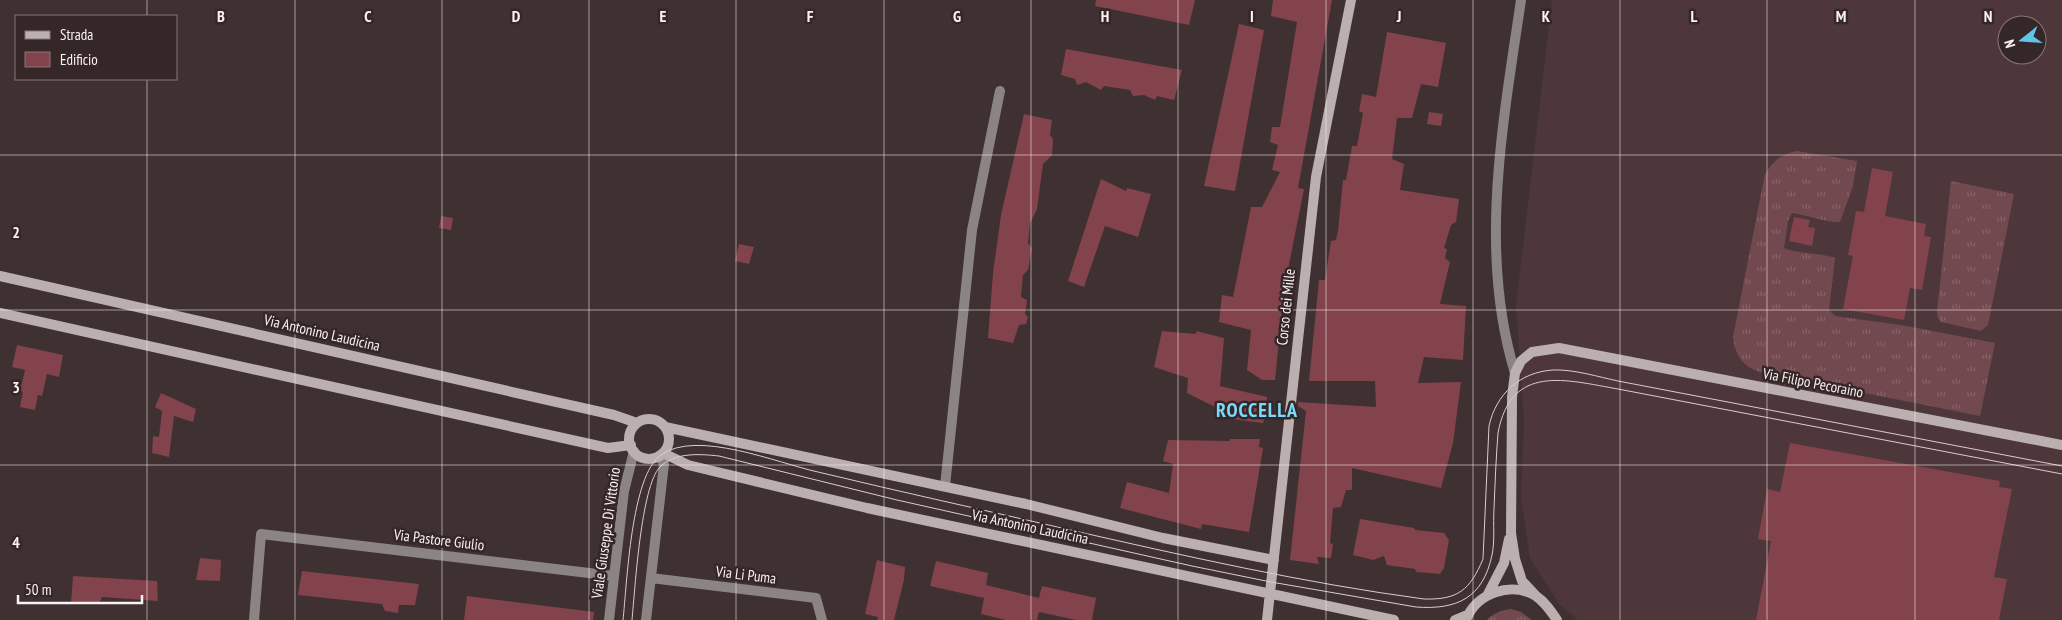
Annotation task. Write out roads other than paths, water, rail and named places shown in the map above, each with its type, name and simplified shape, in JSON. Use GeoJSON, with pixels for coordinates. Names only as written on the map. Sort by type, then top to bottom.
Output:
{"type":"FeatureCollection","features":[{"type":"Feature","properties":{"kind":"street","name":"Corso dei Mille"},"geometry":{"type":"LineString","coordinates":[[1267,620],[1316,177],[1351,0]]}},
{"type":"Feature","properties":{"kind":"street"},"geometry":{"type":"LineString","coordinates":[[1487,596],[1498,578],[1504,563],[1510,533],[1512,398],[1515,373],[1500,312],[1496,215],[1498,175],[1520,0]]}},
{"type":"Feature","properties":{"kind":"street"},"geometry":{"type":"LineString","coordinates":[[945,486],[972,230],[1000,91]]}},
{"type":"Feature","properties":{"kind":"street","name":"Via Antonino Laudicina"},"geometry":{"type":"LineString","coordinates":[[0,276],[510,390],[614,415],[637,423]]}},
{"type":"Feature","properties":{"kind":"street"},"geometry":{"type":"LineString","coordinates":[[0,313],[608,448],[632,448]]}},
{"type":"Feature","properties":{"kind":"street","name":"Via Filipo Pecoraino"},"geometry":{"type":"LineString","coordinates":[[1515,373],[1521,361],[1532,352],[1559,348],[2062,445]]}},
{"type":"Feature","properties":{"kind":"street"},"geometry":{"type":"LineString","coordinates":[[646,419],[653,419],[665,427],[669,440],[661,454],[647,458],[639,455],[632,448],[630,435],[637,423],[646,419]]}},
{"type":"Feature","properties":{"kind":"street","name":"Via Antonino Laudicina"},"geometry":{"type":"LineString","coordinates":[[665,427],[1026,504],[1163,538],[1274,560]]}},
{"type":"Feature","properties":{"kind":"street","name":"Viale Giuseppe Di Vittorio"},"geometry":{"type":"LineString","coordinates":[[609,620],[624,491],[632,448]]}},
{"type":"Feature","properties":{"kind":"street","name":"Via Antonino Laudicina"},"geometry":{"type":"LineString","coordinates":[[661,454],[688,465],[867,508],[1269,595],[1394,620]]}},
{"type":"Feature","properties":{"kind":"street"},"geometry":{"type":"LineString","coordinates":[[646,620],[664,464],[661,454]]}},
{"type":"Feature","properties":{"kind":"street"},"geometry":{"type":"LineString","coordinates":[[1510,533],[1522,581],[1549,607],[1557,620]]}},
{"type":"Feature","properties":{"kind":"street","name":"Via Pastore Giulio"},"geometry":{"type":"LineString","coordinates":[[254,620],[261,534],[614,576]]}},
{"type":"Feature","properties":{"kind":"street","name":"Via Li Puma"},"geometry":{"type":"LineString","coordinates":[[650,578],[816,598],[822,620]]}},
{"type":"Feature","properties":{"kind":"street"},"geometry":{"type":"LineString","coordinates":[[1455,620],[1466,618],[1476,604],[1487,596],[1499,591],[1524,591],[1536,596]]}},
{"type":"Feature","properties":{"kind":"tram line"},"geometry":{"type":"LineString","coordinates":[[623,620],[632,532],[643,484],[651,466],[661,455],[676,448],[695,445],[738,450],[801,468],[1200,559],[1289,577],[1424,599],[1446,598],[1454,595],[1468,586],[1478,570],[1483,559],[1489,426],[1492,414],[1497,404],[1511,387],[1520,380],[1541,372],[1553,370],[1577,372],[2062,466]]}},
{"type":"Feature","properties":{"kind":"tram line"},"geometry":{"type":"LineString","coordinates":[[632,620],[640,539],[653,478],[660,467],[666,462],[688,455],[719,456],[897,500],[1192,566],[1271,582],[1416,607],[1444,606],[1456,603],[1475,591],[1482,582],[1488,570],[1493,550],[1498,433],[1505,411],[1515,395],[1528,386],[1543,381],[1579,382],[1598,385],[2062,474]]}},
{"type":"Feature","properties":{"kind":"district","name":"ROCCELLA"},"geometry":{"type":"Point","coordinates":[1257,410]}}]}
